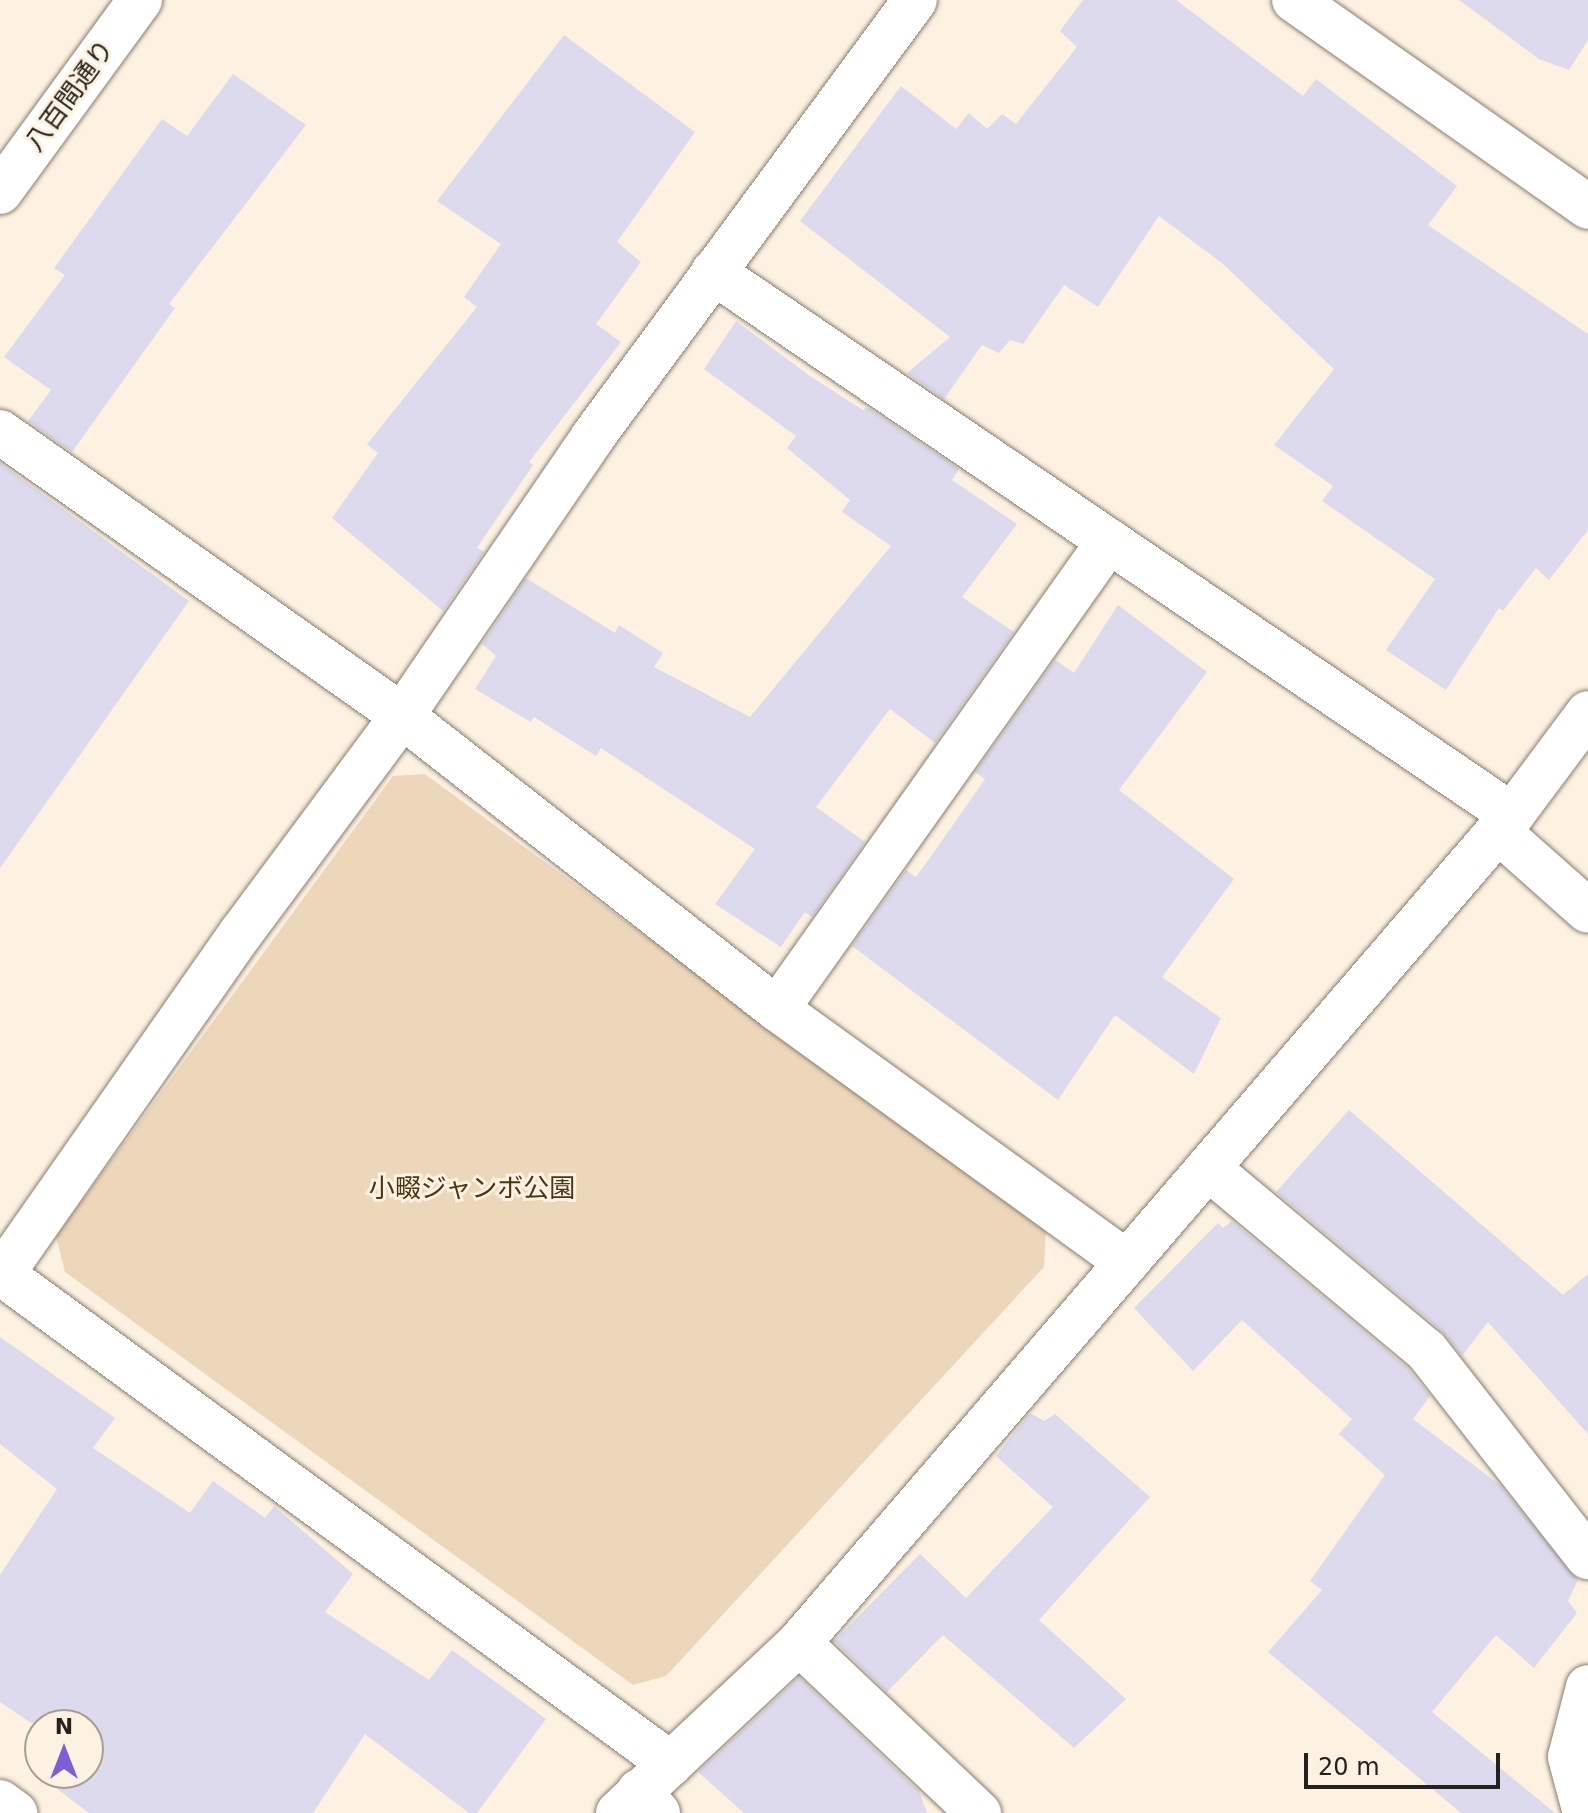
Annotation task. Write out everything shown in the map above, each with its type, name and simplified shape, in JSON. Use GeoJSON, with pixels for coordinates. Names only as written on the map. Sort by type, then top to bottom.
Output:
{"type":"FeatureCollection","features":[{"type":"Feature","properties":{"kind":"street","name":"八百間通り"},"geometry":{"type":"LineString","coordinates":[[0,192],[140,0]]}},
{"type":"Feature","properties":{"kind":"street"},"geometry":{"type":"LineString","coordinates":[[915,0],[713,272],[402,716],[241,933],[1,1276],[646,1795],[799,1643],[1505,823],[1588,713]]}},
{"type":"Feature","properties":{"kind":"street"},"geometry":{"type":"LineString","coordinates":[[1294,0],[1588,207]]}},
{"type":"Feature","properties":{"kind":"street"},"geometry":{"type":"LineString","coordinates":[[713,272],[1109,541],[1505,823],[1588,911]]}},
{"type":"Feature","properties":{"kind":"street"},"geometry":{"type":"LineString","coordinates":[[0,432],[402,716],[777,1009],[1127,1262]]}},
{"type":"Feature","properties":{"kind":"street"},"geometry":{"type":"LineString","coordinates":[[777,1009],[1109,541]]}},
{"type":"Feature","properties":{"kind":"street"},"geometry":{"type":"LineString","coordinates":[[1208,1168],[1426,1350],[1588,1557]]}},
{"type":"Feature","properties":{"kind":"street"},"geometry":{"type":"LineString","coordinates":[[799,1643],[979,1813]]}},
{"type":"Feature","properties":{"kind":"street"},"geometry":{"type":"LineString","coordinates":[[1585,1813],[1570,1757],[1588,1687]]}},
{"type":"Feature","properties":{"kind":"street"},"geometry":{"type":"LineString","coordinates":[[0,1802],[15,1813]]}},
{"type":"Feature","properties":{"kind":"green space","name":"小畷ジャンボ公園"},"geometry":{"type":"Polygon","coordinates":[[[425,774],[1046,1230],[1044,1267],[666,1676],[633,1685],[65,1272],[56,1236],[393,776],[425,774]]]}},
{"type":"Feature","properties":{"kind":"building"},"geometry":{"type":"Polygon","coordinates":[[[1083,0],[1176,0],[1303,96],[1316,79],[1457,186],[1428,225],[1588,334],[1588,530],[1549,580],[1536,568],[1503,611],[1499,608],[1446,690],[1386,650],[1435,579],[1322,501],[1333,486],[1274,445],[1334,369],[1223,264],[1159,216],[1098,307],[1064,285],[1023,344],[1010,340],[999,353],[982,345],[944,399],[907,373],[950,337],[800,221],[901,86],[956,129],[969,113],[987,129],[1002,114],[1016,124],[1077,47],[1060,31],[1083,0]]]}},
{"type":"Feature","properties":{"kind":"building"},"geometry":{"type":"Polygon","coordinates":[[[1459,0],[1588,0],[1588,40],[1569,70],[1539,59],[1459,0]]]}},
{"type":"Feature","properties":{"kind":"building"},"geometry":{"type":"Polygon","coordinates":[[[564,35],[695,132],[617,242],[641,262],[596,324],[621,342],[529,462],[533,465],[477,548],[484,552],[443,611],[332,518],[378,453],[367,444],[477,307],[464,297],[501,244],[437,201],[564,35]]]}},
{"type":"Feature","properties":{"kind":"building"},"geometry":{"type":"Polygon","coordinates":[[[233,74],[306,125],[169,304],[175,308],[72,452],[28,421],[51,390],[4,357],[65,275],[54,268],[162,119],[187,136],[233,74]]]}},
{"type":"Feature","properties":{"kind":"building"},"geometry":{"type":"Polygon","coordinates":[[[736,321],[810,376],[863,410],[867,407],[959,469],[952,480],[1017,524],[962,597],[1014,632],[935,743],[890,709],[816,807],[865,842],[812,917],[805,912],[781,947],[715,904],[755,849],[601,748],[596,756],[534,717],[531,722],[475,689],[496,656],[482,644],[526,578],[615,633],[619,625],[663,653],[654,667],[750,717],[891,546],[842,512],[850,500],[787,448],[796,436],[704,369],[736,321]]]}},
{"type":"Feature","properties":{"kind":"building"},"geometry":{"type":"Polygon","coordinates":[[[0,463],[189,601],[0,868],[0,463]]]}},
{"type":"Feature","properties":{"kind":"building"},"geometry":{"type":"Polygon","coordinates":[[[1118,605],[1207,672],[1119,790],[1234,879],[1162,977],[1221,1018],[1194,1074],[1115,1015],[1058,1100],[852,946],[906,870],[916,877],[927,862],[985,779],[975,772],[1055,660],[1074,673],[1118,605]]]}},
{"type":"Feature","properties":{"kind":"building"},"geometry":{"type":"Polygon","coordinates":[[[1349,1110],[1563,1295],[1588,1274],[1588,1434],[1488,1322],[1462,1356],[1442,1331],[1276,1192],[1349,1110]]]}},
{"type":"Feature","properties":{"kind":"building"},"geometry":{"type":"Polygon","coordinates":[[[1232,1221],[1408,1368],[1430,1396],[1413,1419],[1500,1485],[1578,1580],[1568,1601],[1577,1613],[1534,1668],[1496,1635],[1432,1712],[1555,1813],[1461,1813],[1268,1652],[1322,1590],[1310,1581],[1385,1475],[1339,1434],[1352,1419],[1242,1320],[1193,1371],[1134,1308],[1218,1223],[1223,1228],[1232,1221]]]}},
{"type":"Feature","properties":{"kind":"building"},"geometry":{"type":"Polygon","coordinates":[[[0,1337],[115,1418],[93,1448],[190,1513],[213,1481],[265,1518],[274,1506],[353,1574],[325,1612],[429,1680],[452,1650],[546,1719],[477,1813],[469,1813],[365,1734],[313,1813],[89,1813],[57,1789],[104,1789],[104,1709],[24,1709],[24,1718],[0,1702],[0,1575],[57,1489],[0,1444],[0,1337]]]}},
{"type":"Feature","properties":{"kind":"building"},"geometry":{"type":"Polygon","coordinates":[[[1030,1413],[1044,1421],[1055,1414],[1150,1497],[1039,1620],[1126,1699],[1074,1748],[943,1635],[887,1692],[834,1641],[920,1554],[966,1598],[1053,1507],[996,1456],[1030,1413]]]}},
{"type":"Feature","properties":{"kind":"building"},"geometry":{"type":"Polygon","coordinates":[[[799,1677],[919,1791],[927,1813],[744,1813],[698,1772],[799,1677]]]}}]}
